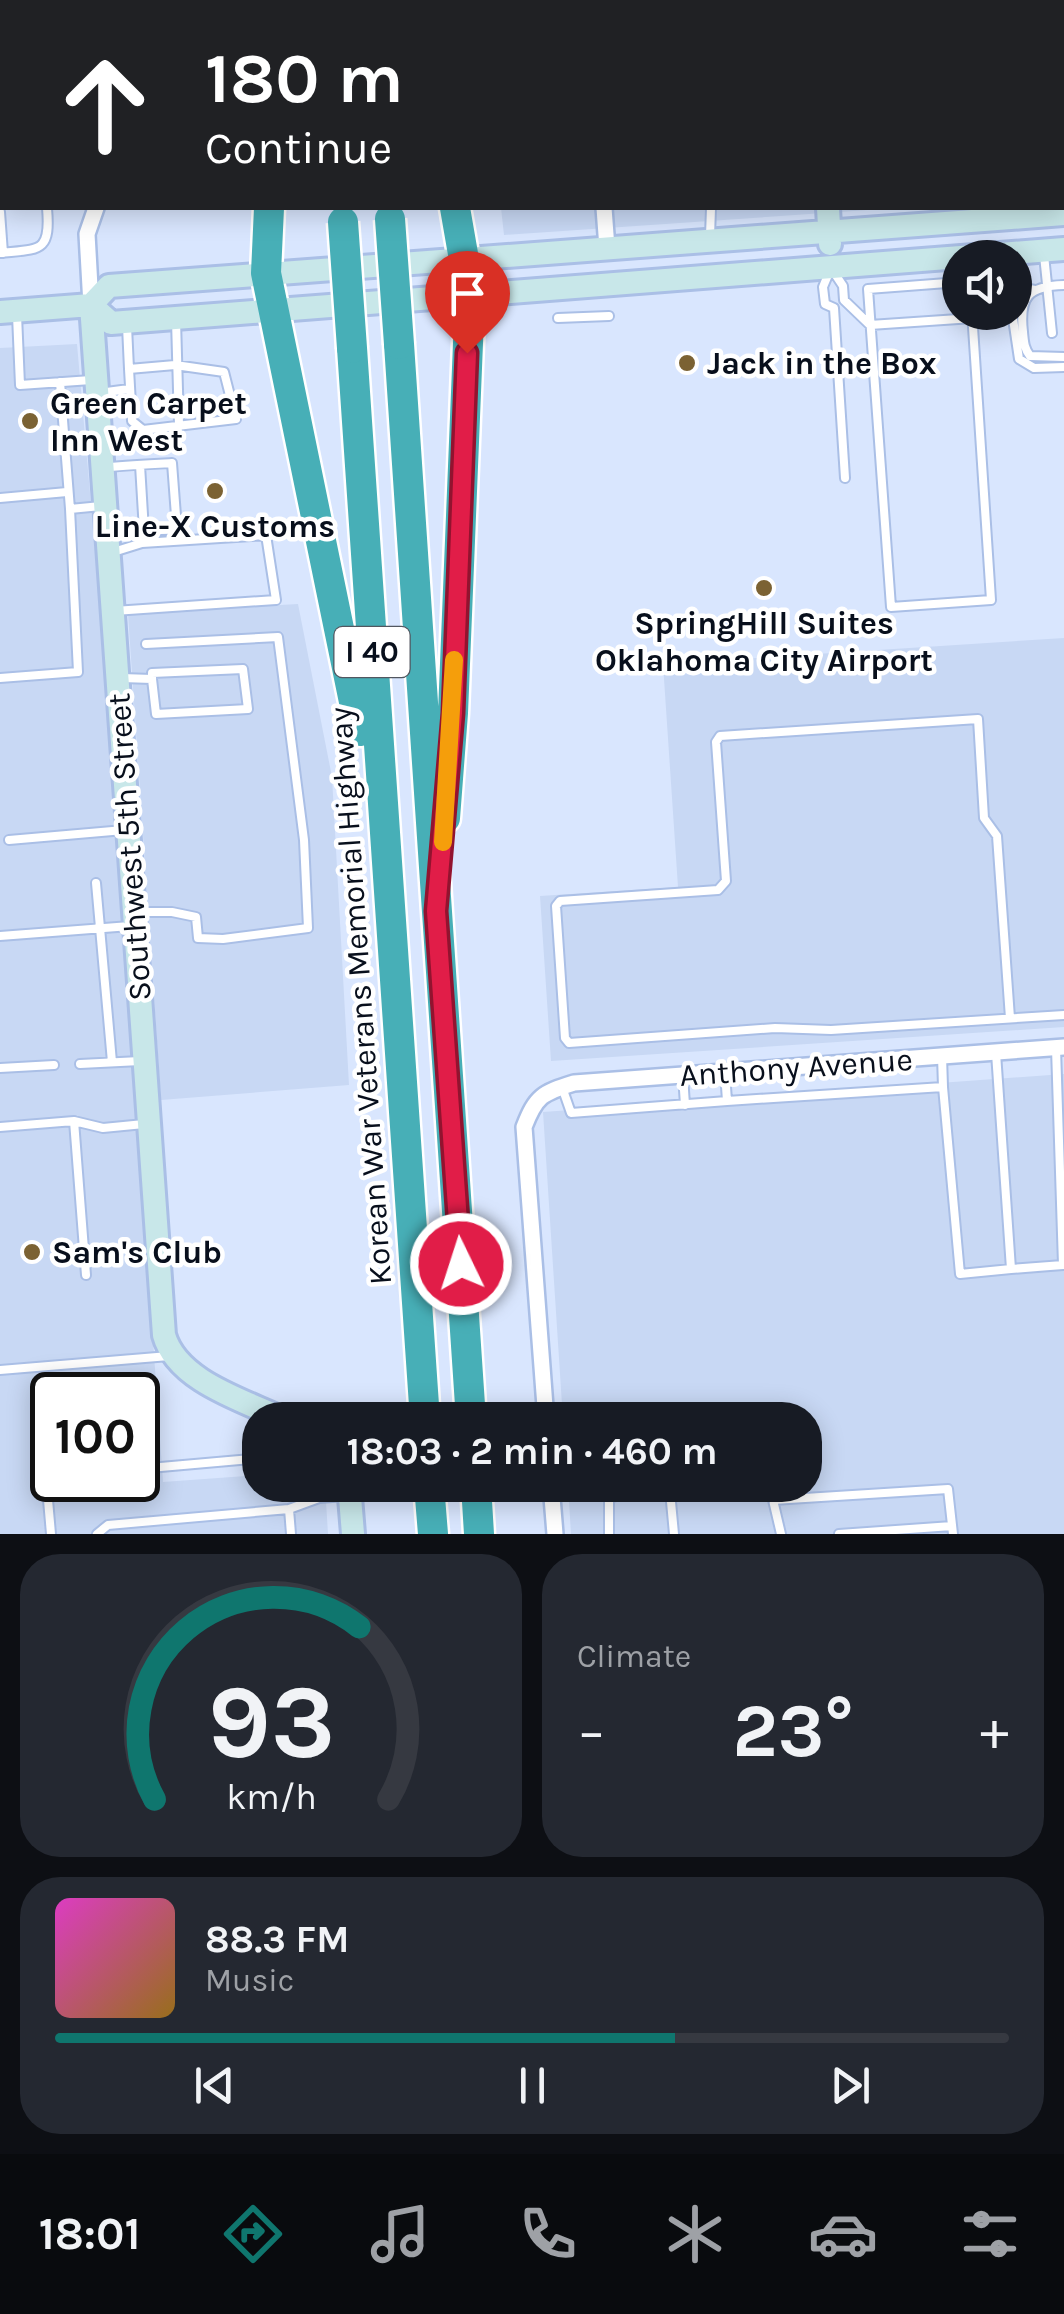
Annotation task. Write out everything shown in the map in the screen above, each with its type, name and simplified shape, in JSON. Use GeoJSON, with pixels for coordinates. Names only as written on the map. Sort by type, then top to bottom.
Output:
{"type":"FeatureCollection","features":[{"type":"Feature","properties":{"kind":"highway"},"geometry":{"type":"LineString","coordinates":[[268,210],[266,274],[352,686],[392,957]]}},
{"type":"Feature","properties":{"kind":"highway"},"geometry":{"type":"LineString","coordinates":[[436,911],[453,713],[470,294],[455,210]]}},
{"type":"Feature","properties":{"kind":"highway","name":"I 40"},"geometry":{"type":"LineString","coordinates":[[390,213],[471,1402]]}},
{"type":"Feature","properties":{"kind":"highway","name":"Korean War Veterans Memorial Highway"},"geometry":{"type":"LineString","coordinates":[[343,215],[424,1402]]}},
{"type":"Feature","properties":{"kind":"highway"},"geometry":{"type":"LineString","coordinates":[[430,1502],[433,1534]]}},
{"type":"Feature","properties":{"kind":"highway"},"geometry":{"type":"LineString","coordinates":[[477,1502],[479,1534]]}},
{"type":"Feature","properties":{"kind":"main road"},"geometry":{"type":"LineString","coordinates":[[828,210],[831,268]]}},
{"type":"Feature","properties":{"kind":"main road"},"geometry":{"type":"LineString","coordinates":[[8,312],[92,305],[109,286],[829,232],[956,215],[1064,218]]}},
{"type":"Feature","properties":{"kind":"main road"},"geometry":{"type":"LineString","coordinates":[[986,240],[1014,218]]}},
{"type":"Feature","properties":{"kind":"main road"},"geometry":{"type":"LineString","coordinates":[[1054,250],[1044,234],[1064,218]]}},
{"type":"Feature","properties":{"kind":"main road"},"geometry":{"type":"LineString","coordinates":[[92,305],[111,323],[942,259]]}},
{"type":"Feature","properties":{"kind":"main road","name":"Southwest 5th Street"},"geometry":{"type":"LineString","coordinates":[[92,305],[162,1317],[167,1346],[174,1356]]}},
{"type":"Feature","properties":{"kind":"main road"},"geometry":{"type":"LineString","coordinates":[[174,1356],[202,1378],[249,1402]]}},
{"type":"Feature","properties":{"kind":"main road"},"geometry":{"type":"LineString","coordinates":[[351,1502],[353,1534]]}},
{"type":"Feature","properties":{"kind":"street","name":"Southwest 5th Street"},"geometry":{"type":"LineString","coordinates":[[92,305],[87,234],[95,210]]}},
{"type":"Feature","properties":{"kind":"street"},"geometry":{"type":"LineString","coordinates":[[604,210],[607,248]]}},
{"type":"Feature","properties":{"kind":"street","name":"Anthony Avenue"},"geometry":{"type":"LineString","coordinates":[[545,1402],[524,1127],[534,1103],[546,1092],[562,1086],[682,1075],[1060,1047]]}},
{"type":"Feature","properties":{"kind":"street"},"geometry":{"type":"LineString","coordinates":[[552,1502],[555,1534]]}},
{"type":"Feature","properties":{"kind":"lane"},"geometry":{"type":"LineString","coordinates":[[0,212],[2,253],[34,250],[43,244],[49,234],[47,210]]}},
{"type":"Feature","properties":{"kind":"lane"},"geometry":{"type":"LineString","coordinates":[[710,241],[711,210]]}},
{"type":"Feature","properties":{"kind":"lane"},"geometry":{"type":"LineString","coordinates":[[1052,332],[1049,285],[1054,250]]}},
{"type":"Feature","properties":{"kind":"lane"},"geometry":{"type":"LineString","coordinates":[[831,268],[843,286],[844,300],[870,325],[942,318]]}},
{"type":"Feature","properties":{"kind":"lane"},"geometry":{"type":"LineString","coordinates":[[831,268],[824,287],[824,304],[834,308]]}},
{"type":"Feature","properties":{"kind":"lane"},"geometry":{"type":"LineString","coordinates":[[942,283],[868,289],[891,607],[991,600],[973,330]]}},
{"type":"Feature","properties":{"kind":"lane"},"geometry":{"type":"LineString","coordinates":[[1064,285],[1035,290],[1021,306],[1025,350],[1036,359],[1064,357]]}},
{"type":"Feature","properties":{"kind":"lane"},"geometry":{"type":"LineString","coordinates":[[834,308],[844,300]]}},
{"type":"Feature","properties":{"kind":"lane"},"geometry":{"type":"LineString","coordinates":[[834,308],[846,478]]}},
{"type":"Feature","properties":{"kind":"lane"},"geometry":{"type":"LineString","coordinates":[[8,312],[20,385],[60,382],[129,389]]}},
{"type":"Feature","properties":{"kind":"lane"},"geometry":{"type":"LineString","coordinates":[[558,318],[609,316]]}},
{"type":"Feature","properties":{"kind":"lane"},"geometry":{"type":"LineString","coordinates":[[176,318],[179,426]]}},
{"type":"Feature","properties":{"kind":"lane"},"geometry":{"type":"LineString","coordinates":[[127,322],[132,421],[142,430],[233,422],[237,415],[224,372],[175,365],[130,369]]}},
{"type":"Feature","properties":{"kind":"lane"},"geometry":{"type":"LineString","coordinates":[[1015,330],[1019,359],[1034,368],[1064,367]]}},
{"type":"Feature","properties":{"kind":"lane"},"geometry":{"type":"LineString","coordinates":[[0,678],[78,672],[60,382]]}},
{"type":"Feature","properties":{"kind":"lane"},"geometry":{"type":"LineString","coordinates":[[104,468],[140,464],[172,463],[177,529],[144,532],[140,464]]}},
{"type":"Feature","properties":{"kind":"lane"},"geometry":{"type":"LineString","coordinates":[[0,498],[67,492]]}},
{"type":"Feature","properties":{"kind":"lane"},"geometry":{"type":"LineString","coordinates":[[70,509],[106,505]]}},
{"type":"Feature","properties":{"kind":"lane"},"geometry":{"type":"LineString","coordinates":[[110,553],[142,543],[266,535],[276,600],[114,610]]}},
{"type":"Feature","properties":{"kind":"lane"},"geometry":{"type":"LineString","coordinates":[[0,936],[100,928],[172,912],[196,917],[198,938],[223,939],[308,928],[304,840],[278,637],[146,644]]}},
{"type":"Feature","properties":{"kind":"lane"},"geometry":{"type":"LineString","coordinates":[[118,678],[243,670],[248,710],[156,714],[152,676]]}},
{"type":"Feature","properties":{"kind":"lane"},"geometry":{"type":"LineString","coordinates":[[1010,1018],[996,836],[984,818],[978,719],[720,736],[716,742],[726,881],[718,890],[560,901],[556,906],[569,1043],[775,1028],[830,1030],[1064,1015]]}},
{"type":"Feature","properties":{"kind":"lane"},"geometry":{"type":"LineString","coordinates":[[9,840],[128,830]]}},
{"type":"Feature","properties":{"kind":"lane"},"geometry":{"type":"LineString","coordinates":[[96,883],[112,1062]]}},
{"type":"Feature","properties":{"kind":"lane"},"geometry":{"type":"LineString","coordinates":[[942,1056],[960,1274],[1062,1265],[1060,1047]]}},
{"type":"Feature","properties":{"kind":"lane"},"geometry":{"type":"LineString","coordinates":[[996,1052],[1011,1269]]}},
{"type":"Feature","properties":{"kind":"lane"},"geometry":{"type":"LineString","coordinates":[[80,1064],[144,1060]]}},
{"type":"Feature","properties":{"kind":"lane"},"geometry":{"type":"LineString","coordinates":[[0,1068],[54,1066]]}},
{"type":"Feature","properties":{"kind":"lane"},"geometry":{"type":"LineString","coordinates":[[724,1072],[726,1101]]}},
{"type":"Feature","properties":{"kind":"lane"},"geometry":{"type":"LineString","coordinates":[[682,1075],[685,1104]]}},
{"type":"Feature","properties":{"kind":"lane"},"geometry":{"type":"LineString","coordinates":[[562,1086],[570,1114],[943,1087]]}},
{"type":"Feature","properties":{"kind":"lane"},"geometry":{"type":"LineString","coordinates":[[0,1127],[74,1121],[103,1128],[148,1124]]}},
{"type":"Feature","properties":{"kind":"lane"},"geometry":{"type":"LineString","coordinates":[[74,1121],[86,1275]]}},
{"type":"Feature","properties":{"kind":"lane"},"geometry":{"type":"LineString","coordinates":[[0,1370],[174,1356]]}},
{"type":"Feature","properties":{"kind":"lane"},"geometry":{"type":"LineString","coordinates":[[160,1466],[242,1457]]}},
{"type":"Feature","properties":{"kind":"lane"},"geometry":{"type":"LineString","coordinates":[[822,1497],[948,1490],[953,1530],[839,1534]]}},
{"type":"Feature","properties":{"kind":"lane"},"geometry":{"type":"LineString","coordinates":[[48,1502],[51,1534]]}},
{"type":"Feature","properties":{"kind":"lane"},"geometry":{"type":"LineString","coordinates":[[98,1534],[108,1525],[288,1509],[308,1502]]}},
{"type":"Feature","properties":{"kind":"lane"},"geometry":{"type":"LineString","coordinates":[[609,1502],[609,1534]]}},
{"type":"Feature","properties":{"kind":"lane"},"geometry":{"type":"LineString","coordinates":[[671,1502],[674,1534]]}},
{"type":"Feature","properties":{"kind":"lane"},"geometry":{"type":"LineString","coordinates":[[773,1502],[781,1534]]}},
{"type":"Feature","properties":{"kind":"lane"},"geometry":{"type":"LineString","coordinates":[[288,1509],[291,1534]]}},
{"type":"Feature","properties":{"kind":"shaded area"},"geometry":{"type":"Polygon","coordinates":[[[501,210],[868,210],[504,235],[501,210]]]}},
{"type":"Feature","properties":{"kind":"shaded area"},"geometry":{"type":"Polygon","coordinates":[[[77,344],[107,688],[155,1372],[30,1372],[30,1502],[160,1502],[160,1439],[163,1482],[242,1476],[242,1502],[326,1502],[328,1534],[0,1534],[0,348],[77,344]]]}},
{"type":"Feature","properties":{"kind":"shaded area"},"geometry":{"type":"Polygon","coordinates":[[[298,604],[332,777],[349,1085],[161,1100],[128,614],[298,604]]]}},
{"type":"Feature","properties":{"kind":"shaded area"},"geometry":{"type":"Polygon","coordinates":[[[1064,638],[1064,1027],[551,1061],[540,896],[678,887],[663,664],[1064,638]]]}},
{"type":"Feature","properties":{"kind":"shaded area"},"geometry":{"type":"Polygon","coordinates":[[[1064,1074],[1064,1534],[571,1534],[569,1502],[822,1502],[822,1402],[562,1402],[543,1112],[1064,1074]]]}},
{"type":"Feature","properties":{"kind":"slow traffic"},"geometry":{"type":"LineString","coordinates":[[443,842],[454,660]]}},
{"type":"Feature","properties":{"kind":"place","name":"Jack in the Box"},"geometry":{"type":"Point","coordinates":[687,363]}},
{"type":"Feature","properties":{"kind":"place","name":"Green Carpet Inn West"},"geometry":{"type":"Point","coordinates":[30,421]}},
{"type":"Feature","properties":{"kind":"place","name":"Line-X Customs"},"geometry":{"type":"Point","coordinates":[215,491]}},
{"type":"Feature","properties":{"kind":"place","name":"SpringHill Suites Oklahoma City Airport"},"geometry":{"type":"Point","coordinates":[764,588]}},
{"type":"Feature","properties":{"kind":"place","name":"Sam's Club"},"geometry":{"type":"Point","coordinates":[32,1252]}},
{"type":"Feature","properties":{"kind":"route"},"geometry":{"type":"LineString","coordinates":[[461,1264],[436,911],[453,713],[467,353]]}}]}
